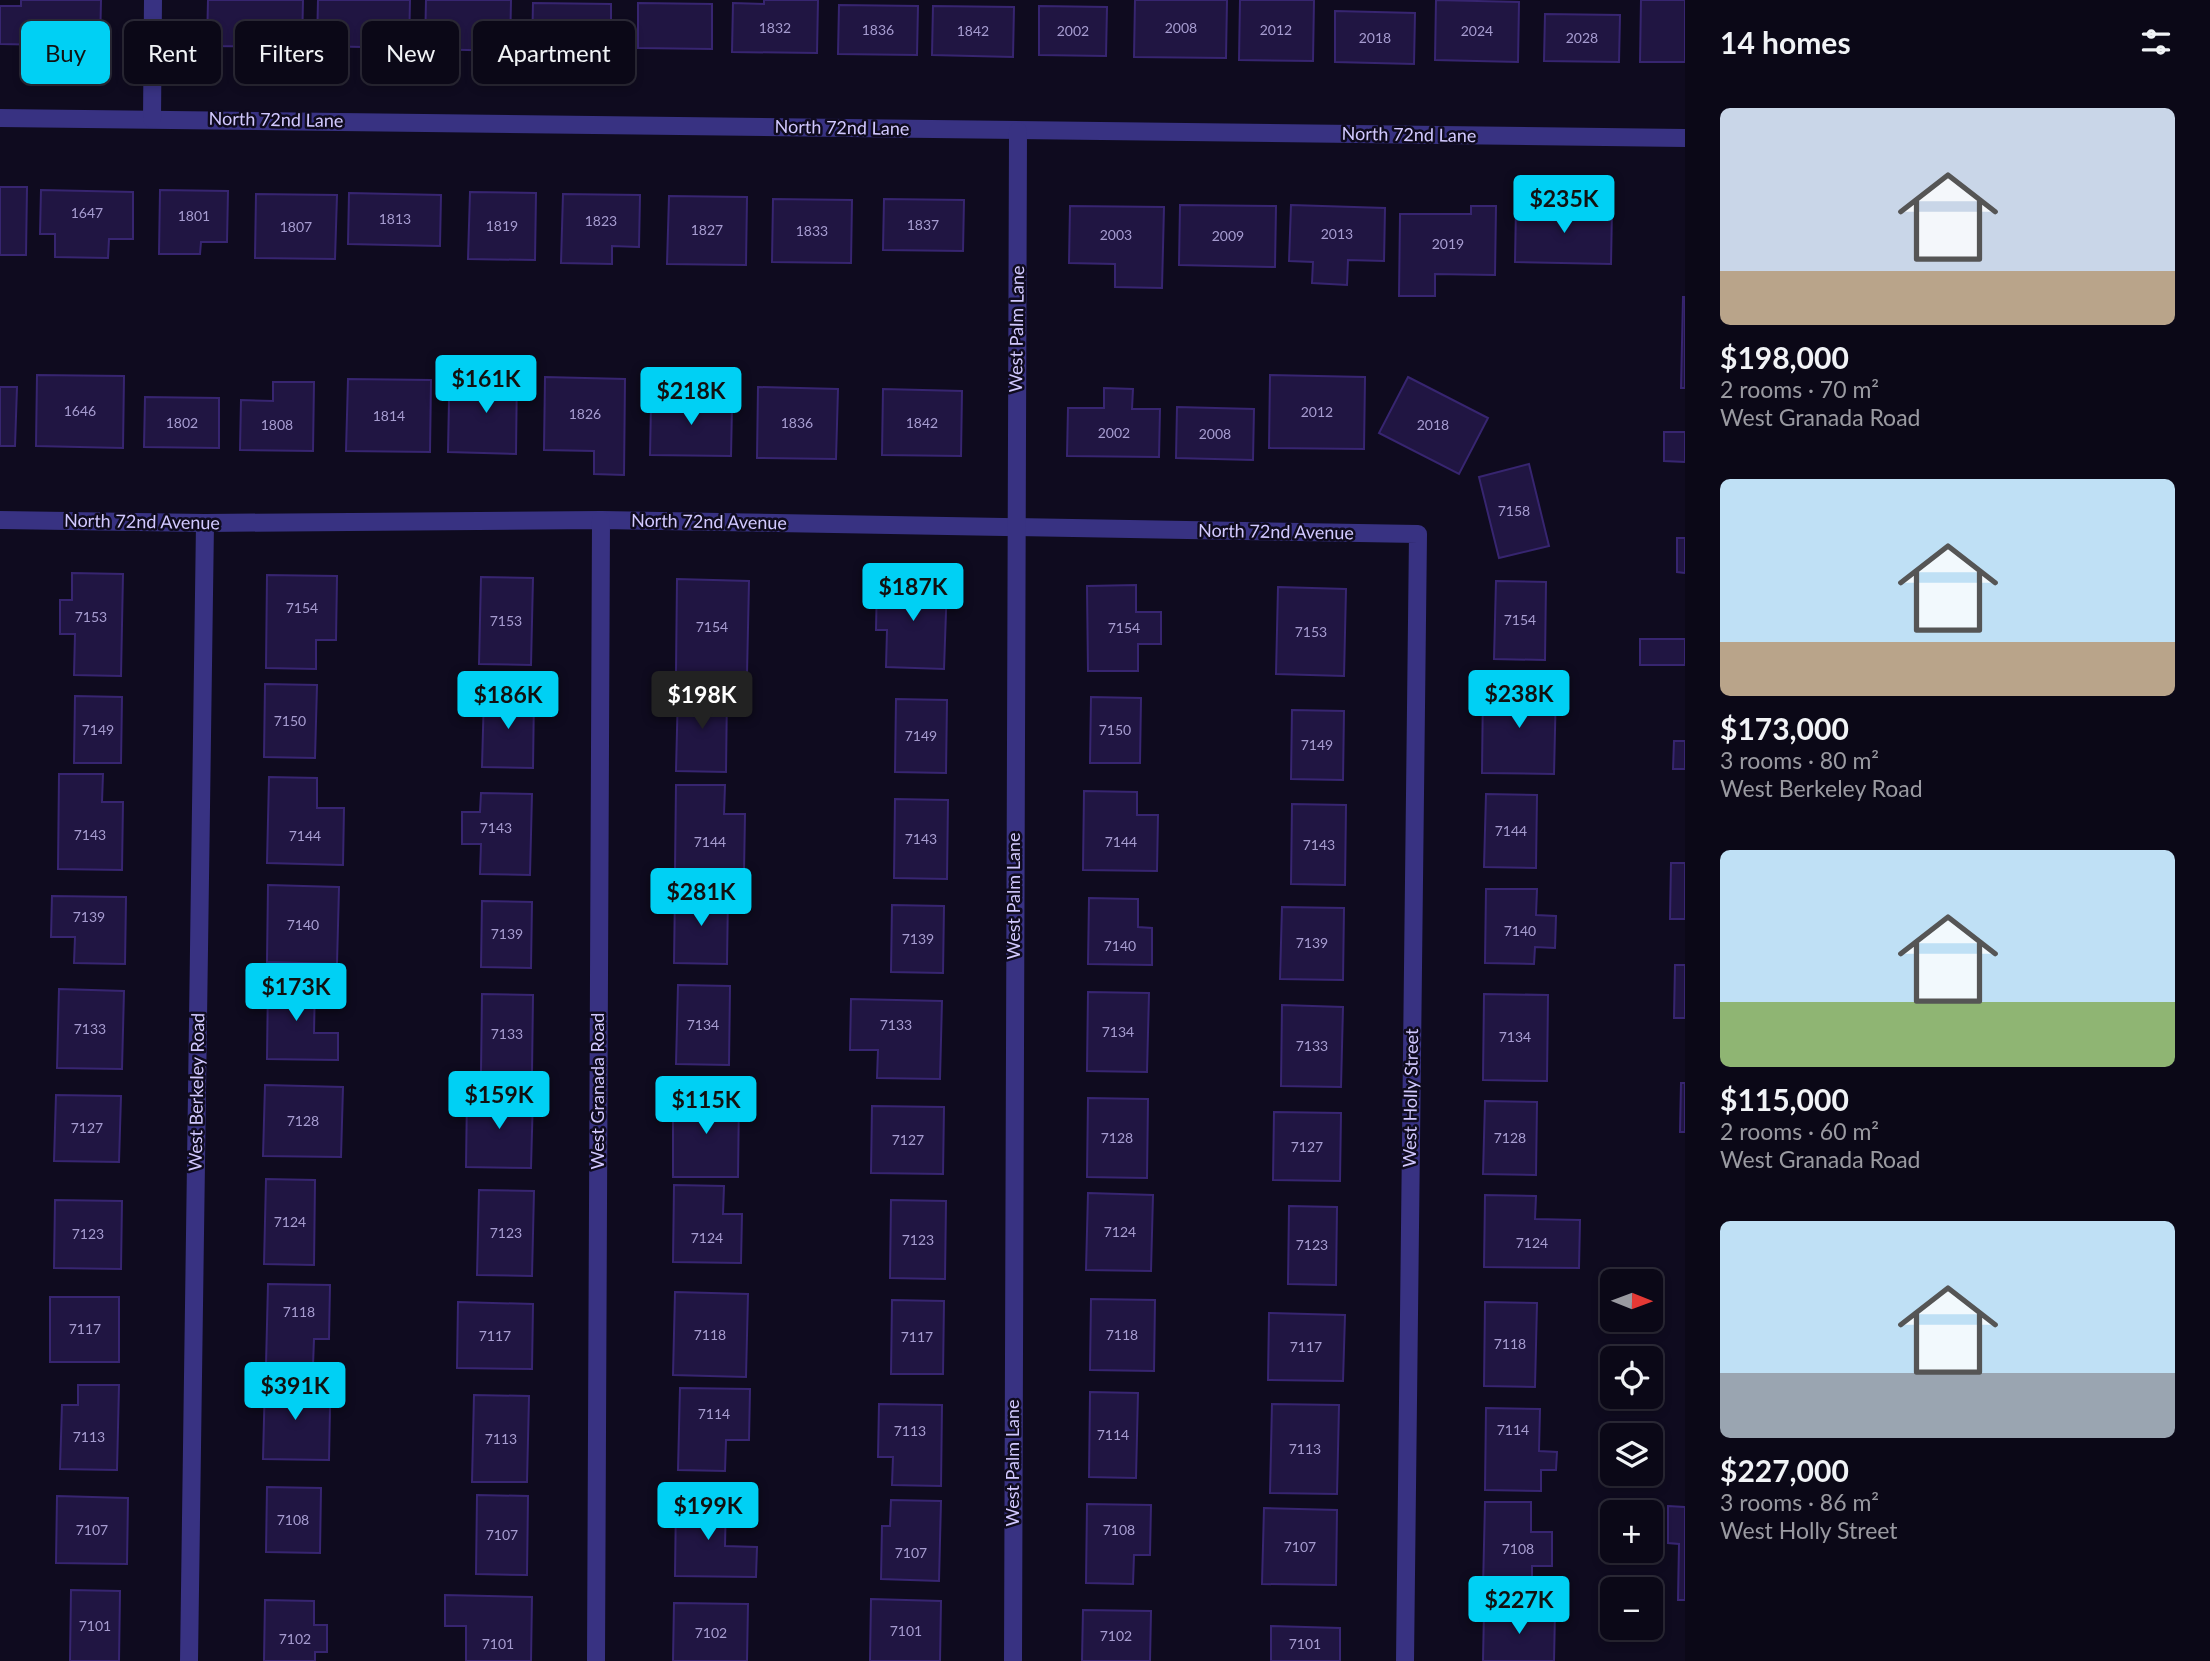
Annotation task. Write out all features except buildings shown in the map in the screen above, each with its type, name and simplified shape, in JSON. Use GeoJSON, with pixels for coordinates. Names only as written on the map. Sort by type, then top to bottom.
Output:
{"type":"FeatureCollection","features":[{"type":"Feature","properties":{"kind":"street"},"geometry":{"type":"LineString","coordinates":[[152,119],[153,0]]}},
{"type":"Feature","properties":{"kind":"street","name":"North 72nd Lane"},"geometry":{"type":"LineString","coordinates":[[0,118],[1685,138]]}},
{"type":"Feature","properties":{"kind":"street","name":"West Palm Lane"},"geometry":{"type":"LineString","coordinates":[[1013,1661],[1018,131]]}},
{"type":"Feature","properties":{"kind":"street","name":"North 72nd Avenue"},"geometry":{"type":"LineString","coordinates":[[0,520],[205,523],[601,520],[1418,534]]}},
{"type":"Feature","properties":{"kind":"street","name":"West Granada Road"},"geometry":{"type":"LineString","coordinates":[[596,1661],[601,520]]}},
{"type":"Feature","properties":{"kind":"street","name":"West Berkeley Road"},"geometry":{"type":"LineString","coordinates":[[189,1661],[205,523]]}},
{"type":"Feature","properties":{"kind":"street","name":"West Holly Street"},"geometry":{"type":"LineString","coordinates":[[1405,1661],[1418,534]]}}]}
